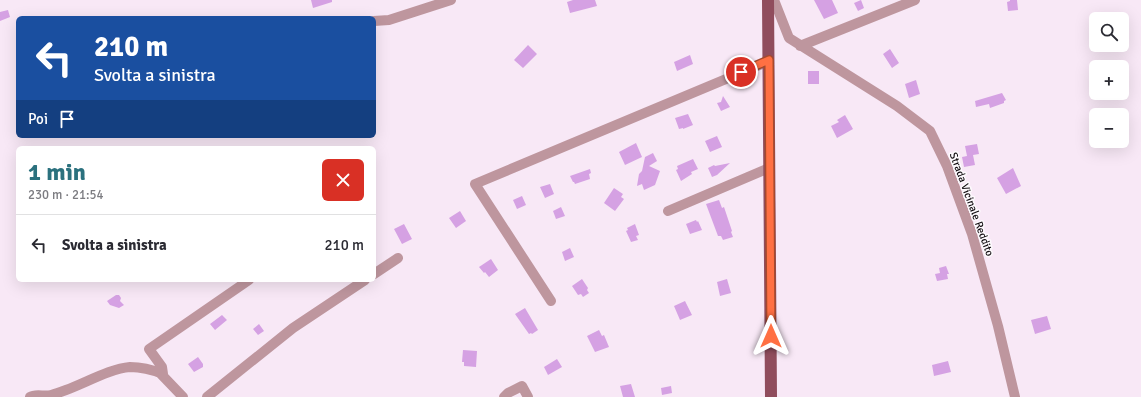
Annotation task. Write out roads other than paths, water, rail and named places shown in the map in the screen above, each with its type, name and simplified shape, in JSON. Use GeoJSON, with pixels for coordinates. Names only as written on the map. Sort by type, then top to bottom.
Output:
{"type":"FeatureCollection","features":[{"type":"Feature","properties":{"kind":"main road"},"geometry":{"type":"LineString","coordinates":[[768,0],[771,397]]}},
{"type":"Feature","properties":{"kind":"street"},"geometry":{"type":"LineString","coordinates":[[376,21],[389,20],[451,0]]}},
{"type":"Feature","properties":{"kind":"street","name":"Strada Vicinale Reddito"},"geometry":{"type":"LineString","coordinates":[[774,0],[789,38],[897,106],[930,131],[947,166],[972,234],[998,326],[1015,397]]}},
{"type":"Feature","properties":{"kind":"street"},"geometry":{"type":"LineString","coordinates":[[800,46],[916,0]]}},
{"type":"Feature","properties":{"kind":"street"},"geometry":{"type":"LineString","coordinates":[[551,301],[475,184],[769,60]]}},
{"type":"Feature","properties":{"kind":"street"},"geometry":{"type":"LineString","coordinates":[[668,211],[769,168]]}},
{"type":"Feature","properties":{"kind":"street"},"geometry":{"type":"LineString","coordinates":[[376,273],[398,258]]}},
{"type":"Feature","properties":{"kind":"street"},"geometry":{"type":"LineString","coordinates":[[160,373],[163,374],[162,367],[149,349],[246,282]]}},
{"type":"Feature","properties":{"kind":"street"},"geometry":{"type":"LineString","coordinates":[[207,397],[293,328],[362,282]]}},
{"type":"Feature","properties":{"kind":"street"},"geometry":{"type":"LineString","coordinates":[[30,397],[33,395],[50,396],[109,372],[130,367],[160,373],[183,397]]}},
{"type":"Feature","properties":{"kind":"street"},"geometry":{"type":"LineString","coordinates":[[504,397],[508,393],[522,386],[528,397]]}}]}
